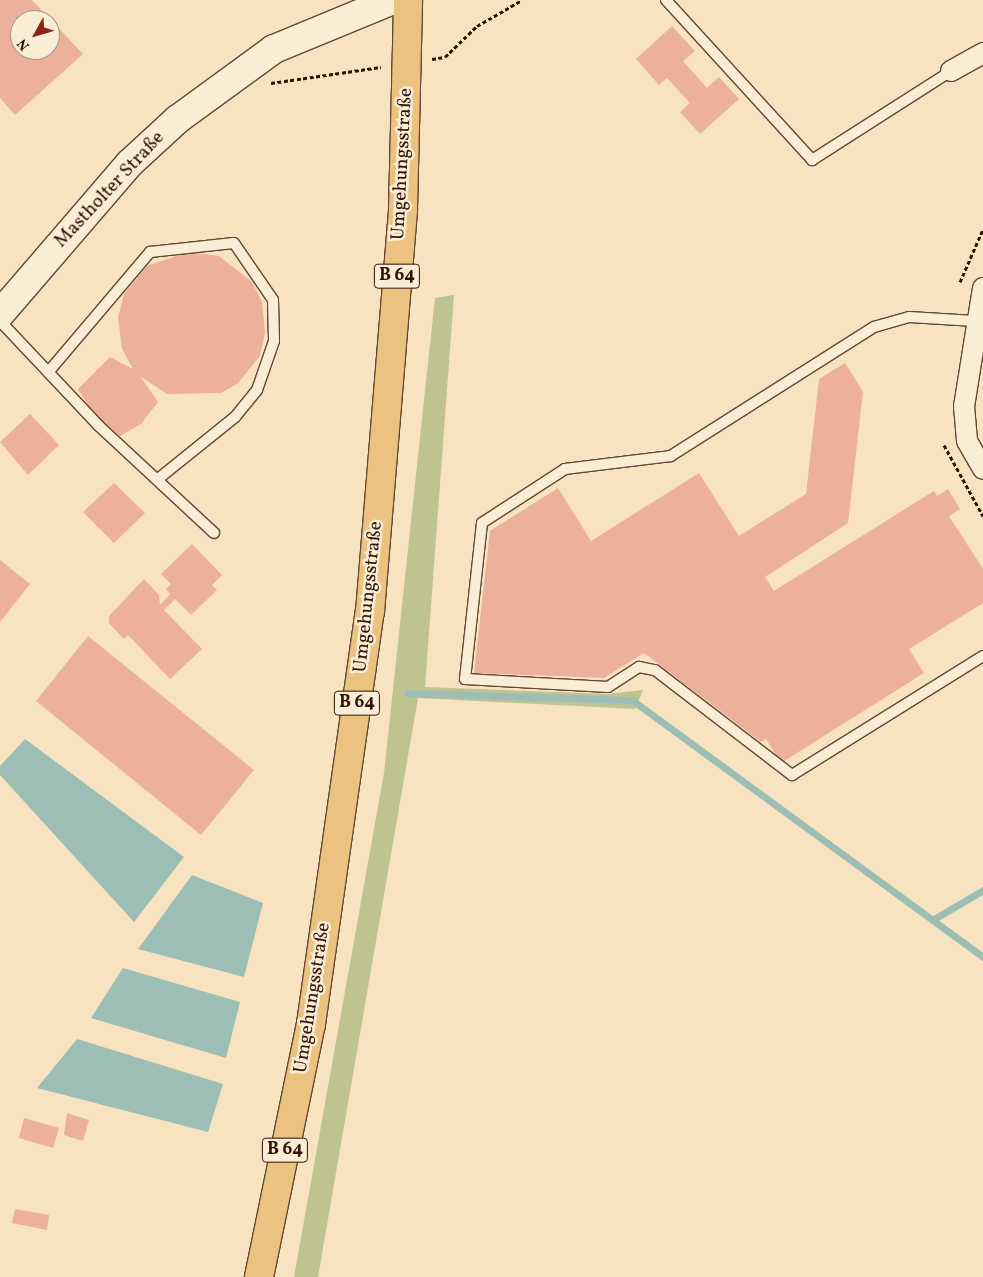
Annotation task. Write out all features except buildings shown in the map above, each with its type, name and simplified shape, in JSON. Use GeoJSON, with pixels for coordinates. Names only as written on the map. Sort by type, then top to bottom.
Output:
{"type":"FeatureCollection","features":[{"type":"Feature","properties":{"kind":"main road","name":"Umgehungsstraße"},"geometry":{"type":"LineString","coordinates":[[259,1277],[311,1024],[370,612],[402,209],[408,62],[408,0]]}},
{"type":"Feature","properties":{"kind":"street","name":"Mastholter Straße"},"geometry":{"type":"LineString","coordinates":[[0,314],[129,164],[178,119],[274,50],[393,0]]}},
{"type":"Feature","properties":{"kind":"street"},"geometry":{"type":"LineString","coordinates":[[951,72],[983,53]]}},
{"type":"Feature","properties":{"kind":"street"},"geometry":{"type":"LineString","coordinates":[[983,288],[975,322],[964,406],[967,441],[983,469]]}},
{"type":"Feature","properties":{"kind":"lane"},"geometry":{"type":"LineString","coordinates":[[666,0],[812,160],[951,72]]}},
{"type":"Feature","properties":{"kind":"lane"},"geometry":{"type":"LineString","coordinates":[[50,370],[150,252],[234,243],[273,300],[274,341],[257,390],[235,417],[159,478]]}},
{"type":"Feature","properties":{"kind":"lane"},"geometry":{"type":"LineString","coordinates":[[975,322],[909,317],[874,327],[671,456],[565,469],[482,523],[466,679],[608,688],[639,667],[655,670],[792,775],[983,656]]}},
{"type":"Feature","properties":{"kind":"lane"},"geometry":{"type":"LineString","coordinates":[[0,321],[50,370],[99,426],[159,478],[214,533]]}},
{"type":"Feature","properties":{"kind":"path"},"geometry":{"type":"LineString","coordinates":[[260,86],[445,57],[477,26],[522,0]]}},
{"type":"Feature","properties":{"kind":"green space"},"geometry":{"type":"Polygon","coordinates":[[[454,295],[425,687],[607,694],[643,690],[635,709],[418,698],[318,1277],[294,1277],[384,773],[435,298],[454,295]]]}},
{"type":"Feature","properties":{"kind":"water"},"geometry":{"type":"Polygon","coordinates":[[[25,739],[184,857],[134,922],[0,775],[0,766],[25,739]]]}},
{"type":"Feature","properties":{"kind":"water"},"geometry":{"type":"Polygon","coordinates":[[[192,875],[263,903],[244,977],[138,949],[192,875]]]}},
{"type":"Feature","properties":{"kind":"water"},"geometry":{"type":"Polygon","coordinates":[[[123,968],[240,1002],[226,1058],[91,1018],[123,968]]]}},
{"type":"Feature","properties":{"kind":"water"},"geometry":{"type":"Polygon","coordinates":[[[77,1039],[223,1084],[208,1132],[37,1088],[77,1039]]]}},
{"type":"Feature","properties":{"kind":"waterway"},"geometry":{"type":"LineString","coordinates":[[408,693],[632,700],[983,957]]}},
{"type":"Feature","properties":{"kind":"waterway"},"geometry":{"type":"LineString","coordinates":[[934,919],[983,890]]}}]}
